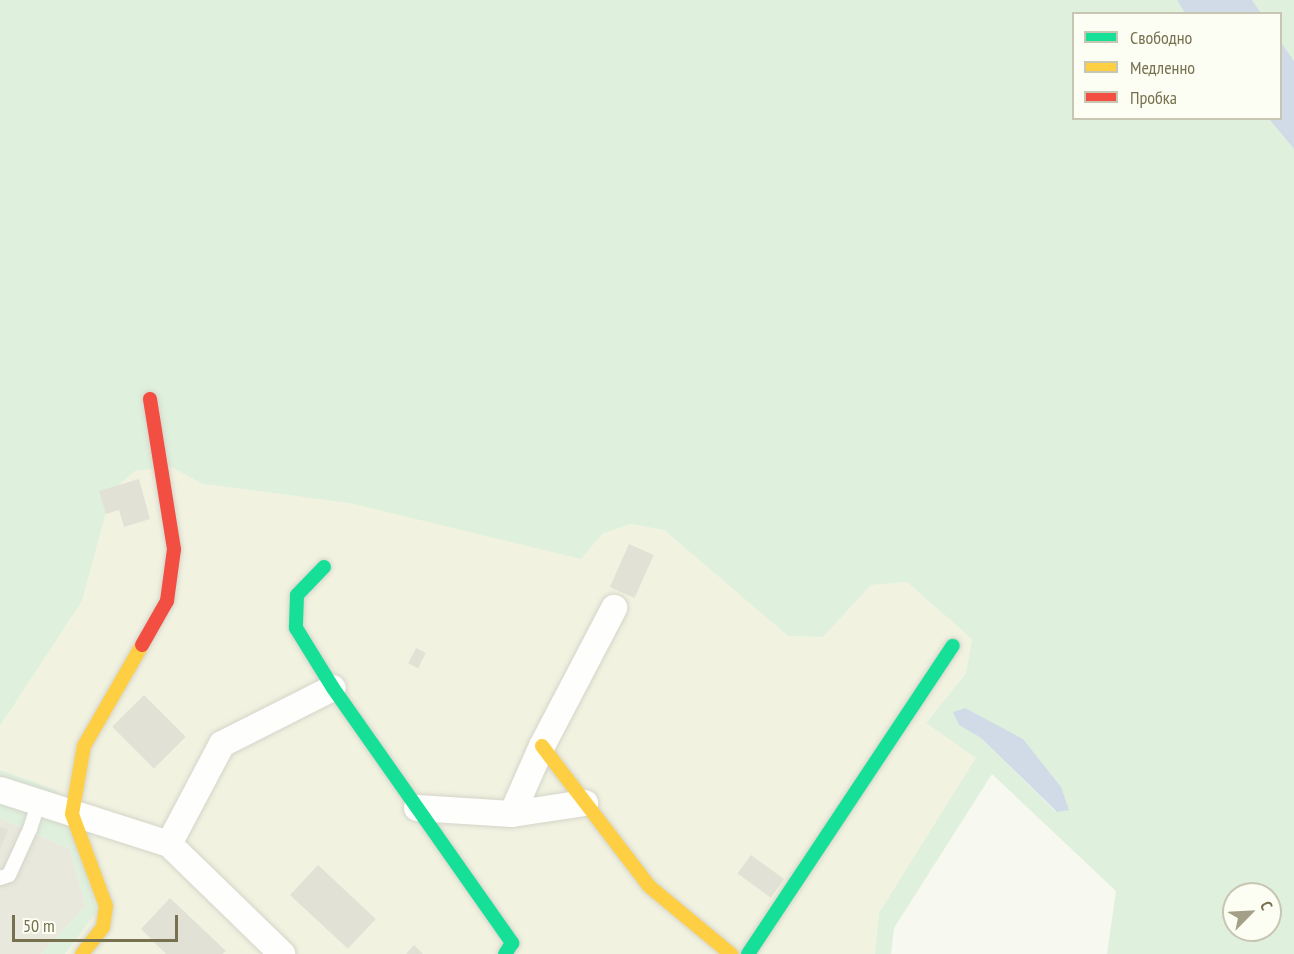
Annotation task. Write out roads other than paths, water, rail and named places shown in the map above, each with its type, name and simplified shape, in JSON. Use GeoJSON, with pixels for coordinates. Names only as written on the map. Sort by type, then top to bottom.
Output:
{"type":"FeatureCollection","features":[{"type":"Feature","properties":{"kind":"street"},"geometry":{"type":"LineString","coordinates":[[82,954],[103,927],[106,906],[72,814],[84,746],[167,601],[174,549],[150,399]]}},
{"type":"Feature","properties":{"kind":"street"},"geometry":{"type":"LineString","coordinates":[[324,567],[297,595],[296,628],[333,688],[512,943],[505,954]]}},
{"type":"Feature","properties":{"kind":"street"},"geometry":{"type":"LineString","coordinates":[[512,814],[542,746],[614,608]]}},
{"type":"Feature","properties":{"kind":"street"},"geometry":{"type":"LineString","coordinates":[[748,954],[953,646]]}},
{"type":"Feature","properties":{"kind":"street"},"geometry":{"type":"LineString","coordinates":[[169,844],[222,744],[333,688]]}},
{"type":"Feature","properties":{"kind":"street"},"geometry":{"type":"LineString","coordinates":[[542,746],[649,886],[731,954]]}},
{"type":"Feature","properties":{"kind":"street"},"geometry":{"type":"LineString","coordinates":[[0,790],[169,844],[282,954]]}},
{"type":"Feature","properties":{"kind":"street"},"geometry":{"type":"LineString","coordinates":[[417,807],[512,814],[585,802]]}},
{"type":"Feature","properties":{"kind":"lane"},"geometry":{"type":"LineString","coordinates":[[0,878],[9,875],[30,829],[38,804]]}}]}
